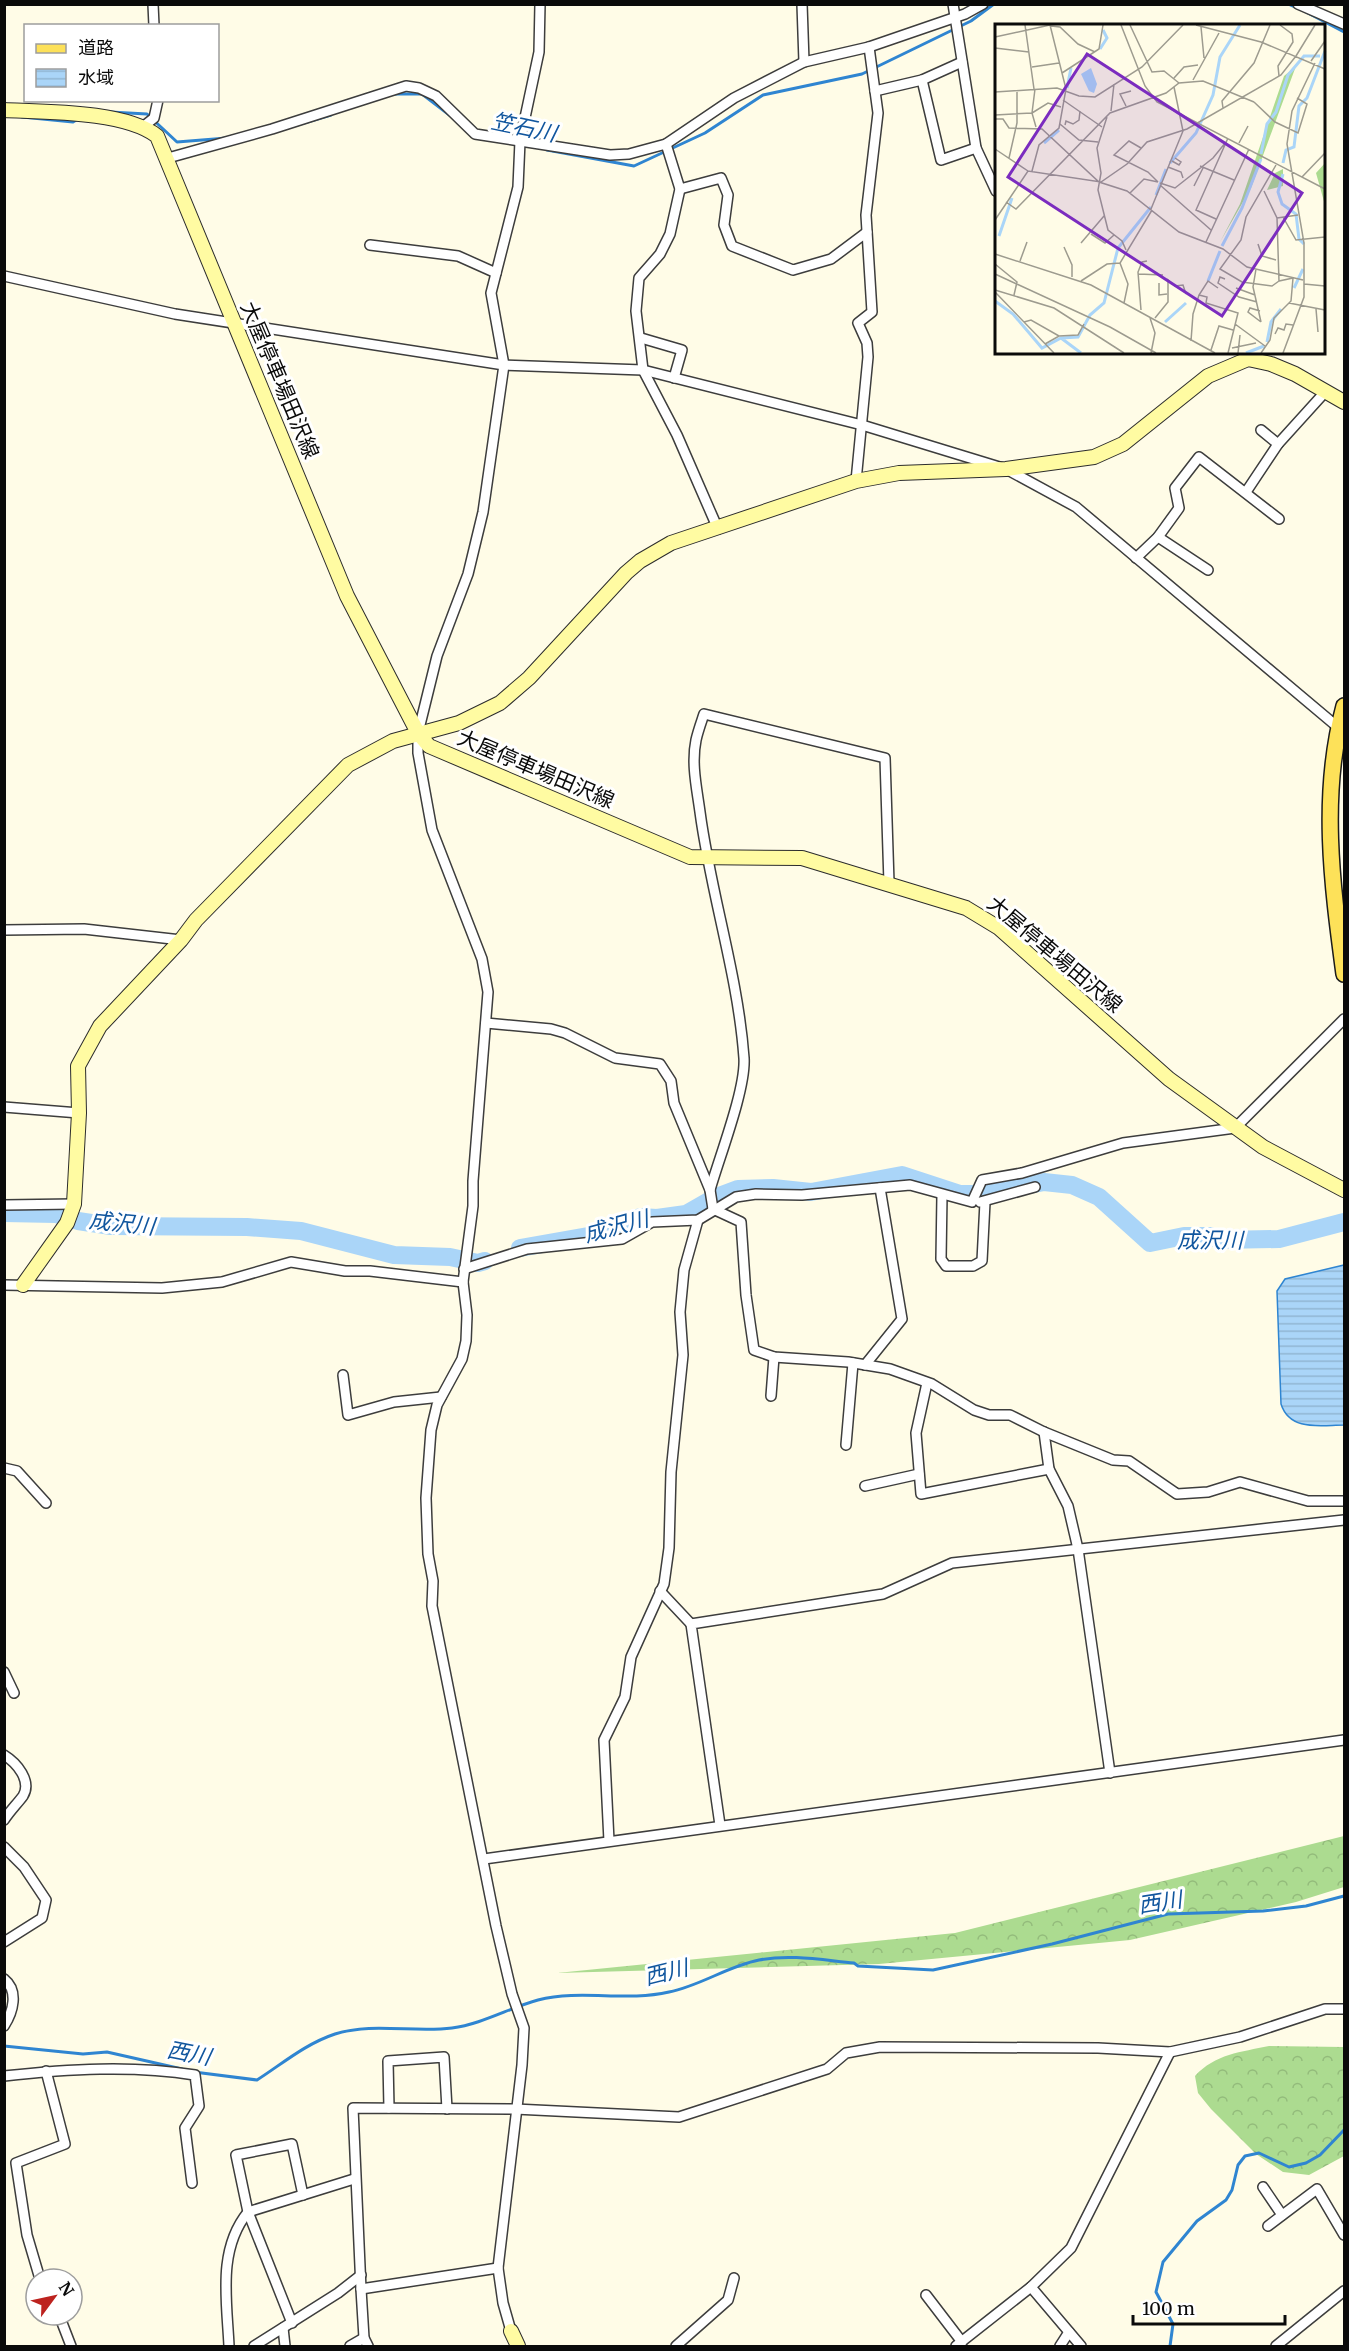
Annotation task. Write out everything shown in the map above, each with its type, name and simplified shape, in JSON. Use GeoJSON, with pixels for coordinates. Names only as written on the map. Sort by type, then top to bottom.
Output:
{"type":"FeatureCollection","features":[{"type":"Feature","properties":{"kind":"main road"},"geometry":{"type":"LineString","coordinates":[[4,110],[54,112],[144,126]]}},
{"type":"Feature","properties":{"kind":"main road","name":"大屋停車場田沢線"},"geometry":{"type":"LineString","coordinates":[[144,126],[157,136],[168,158],[233,323],[347,596],[418,732],[429,746],[680,853],[706,859],[782,856],[802,858],[966,908],[999,928],[1169,1079],[1263,1147],[1344,1190]]}},
{"type":"Feature","properties":{"kind":"main road"},"geometry":{"type":"LineString","coordinates":[[23,1285],[71,1212],[78,1113],[78,1066],[89,1042],[100,1026],[181,940],[196,920],[348,765],[384,745],[418,732],[459,723],[500,703],[530,678],[640,561],[671,543],[856,481],[899,473],[1006,469],[1094,457],[1124,444],[1208,376],[1243,356],[1271,364],[1344,402]]}},
{"type":"Feature","properties":{"kind":"main road"},"geometry":{"type":"LineString","coordinates":[[1344,706],[1342,730],[1332,768],[1329,824],[1333,891],[1344,974]]}},
{"type":"Feature","properties":{"kind":"main road"},"geometry":{"type":"LineString","coordinates":[[512,2331],[519,2346]]}},
{"type":"Feature","properties":{"kind":"street"},"geometry":{"type":"LineString","coordinates":[[153,4],[154,24]]}},
{"type":"Feature","properties":{"kind":"street"},"geometry":{"type":"LineString","coordinates":[[512,2331],[503,2303],[498,2268],[522,2065],[524,2028],[512,1994],[496,1926],[432,1606],[426,1498],[431,1430],[441,1397],[462,1359],[466,1341],[467,1315],[463,1282],[473,1206],[488,992],[482,959],[432,830],[418,753],[418,732],[437,656],[468,574],[483,512],[504,365],[490,293],[518,187],[520,141],[539,52],[540,4]]}},
{"type":"Feature","properties":{"kind":"street"},"geometry":{"type":"LineString","coordinates":[[802,4],[804,62]]}},
{"type":"Feature","properties":{"kind":"street"},"geometry":{"type":"LineString","coordinates":[[953,4],[976,148],[995,189]]}},
{"type":"Feature","properties":{"kind":"street"},"geometry":{"type":"LineString","coordinates":[[168,158],[272,129],[406,86],[419,88],[436,96],[475,134],[610,155],[629,154],[666,144],[734,98],[804,62],[869,47],[955,17],[983,4]]}},
{"type":"Feature","properties":{"kind":"street"},"geometry":{"type":"LineString","coordinates":[[1299,4],[1344,24]]}},
{"type":"Feature","properties":{"kind":"street"},"geometry":{"type":"LineString","coordinates":[[856,481],[868,357],[867,343],[858,323],[872,312],[867,232],[878,113],[869,47]]}},
{"type":"Feature","properties":{"kind":"street"},"geometry":{"type":"LineString","coordinates":[[875,91],[922,80],[962,62]]}},
{"type":"Feature","properties":{"kind":"street"},"geometry":{"type":"LineString","coordinates":[[922,80],[941,160],[976,148]]}},
{"type":"Feature","properties":{"kind":"street"},"geometry":{"type":"LineString","coordinates":[[144,126],[154,118],[158,102]]}},
{"type":"Feature","properties":{"kind":"street"},"geometry":{"type":"LineString","coordinates":[[666,144],[680,189],[670,234],[660,254],[639,278],[636,311],[643,370],[678,435],[718,529]]}},
{"type":"Feature","properties":{"kind":"street"},"geometry":{"type":"LineString","coordinates":[[680,189],[721,178],[728,195],[724,225],[732,246],[793,270],[831,259],[867,232]]}},
{"type":"Feature","properties":{"kind":"street"},"geometry":{"type":"LineString","coordinates":[[370,245],[458,256],[496,273]]}},
{"type":"Feature","properties":{"kind":"street"},"geometry":{"type":"LineString","coordinates":[[4,276],[176,315],[504,365],[643,370],[862,425],[1006,469],[1076,507],[1342,730]]}},
{"type":"Feature","properties":{"kind":"street"},"geometry":{"type":"LineString","coordinates":[[641,338],[682,350],[674,378]]}},
{"type":"Feature","properties":{"kind":"street"},"geometry":{"type":"LineString","coordinates":[[1246,492],[1278,444],[1326,391]]}},
{"type":"Feature","properties":{"kind":"street"},"geometry":{"type":"LineString","coordinates":[[1261,430],[1278,444]]}},
{"type":"Feature","properties":{"kind":"street"},"geometry":{"type":"LineString","coordinates":[[1136,558],[1158,537],[1179,508],[1174,488],[1199,457],[1279,519]]}},
{"type":"Feature","properties":{"kind":"street"},"geometry":{"type":"LineString","coordinates":[[1158,537],[1208,570]]}},
{"type":"Feature","properties":{"kind":"street"},"geometry":{"type":"LineString","coordinates":[[710,1190],[736,1099],[744,1061],[734,989],[706,859],[694,764],[696,741],[704,714],[885,758],[889,883]]}},
{"type":"Feature","properties":{"kind":"street"},"geometry":{"type":"LineString","coordinates":[[4,930],[84,929],[181,940]]}},
{"type":"Feature","properties":{"kind":"street"},"geometry":{"type":"LineString","coordinates":[[973,1200],[982,1180],[1022,1173],[1123,1143],[1235,1128],[1344,1019]]}},
{"type":"Feature","properties":{"kind":"street"},"geometry":{"type":"LineString","coordinates":[[486,1023],[551,1029],[565,1033],[615,1058],[660,1064],[671,1081],[674,1103],[710,1190],[712,1206]]}},
{"type":"Feature","properties":{"kind":"street"},"geometry":{"type":"LineString","coordinates":[[4,1107],[78,1113]]}},
{"type":"Feature","properties":{"kind":"street"},"geometry":{"type":"LineString","coordinates":[[609,1841],[604,1740],[626,1697],[631,1658],[660,1591],[669,1548],[671,1472],[683,1355],[680,1312],[684,1270],[698,1220],[712,1206],[736,1197],[756,1194],[802,1195],[910,1185],[942,1196],[985,1202],[1035,1187]]}},
{"type":"Feature","properties":{"kind":"street"},"geometry":{"type":"LineString","coordinates":[[865,1365],[902,1318],[880,1188]]}},
{"type":"Feature","properties":{"kind":"street"},"geometry":{"type":"LineString","coordinates":[[942,1196],[941,1259],[946,1266],[973,1266],[982,1261],[985,1202]]}},
{"type":"Feature","properties":{"kind":"street"},"geometry":{"type":"LineString","coordinates":[[4,1205],[71,1212]]}},
{"type":"Feature","properties":{"kind":"street"},"geometry":{"type":"LineString","coordinates":[[712,1206],[741,1222],[746,1295],[754,1350],[774,1357],[853,1363],[890,1370],[927,1383],[974,1410],[989,1415],[1010,1415],[1044,1432],[1113,1460],[1129,1461],[1178,1494],[1208,1492],[1240,1482],[1308,1501],[1344,1501]]}},
{"type":"Feature","properties":{"kind":"street"},"geometry":{"type":"LineString","coordinates":[[465,1266],[527,1249],[622,1239],[652,1222],[698,1220]]}},
{"type":"Feature","properties":{"kind":"street"},"geometry":{"type":"LineString","coordinates":[[4,1285],[162,1288],[222,1282],[291,1262],[345,1271],[370,1271],[463,1282]]}},
{"type":"Feature","properties":{"kind":"street"},"geometry":{"type":"LineString","coordinates":[[771,1396],[774,1357]]}},
{"type":"Feature","properties":{"kind":"street"},"geometry":{"type":"LineString","coordinates":[[846,1445],[853,1363]]}},
{"type":"Feature","properties":{"kind":"street"},"geometry":{"type":"LineString","coordinates":[[343,1375],[348,1415],[394,1402],[441,1397]]}},
{"type":"Feature","properties":{"kind":"street"},"geometry":{"type":"LineString","coordinates":[[927,1383],[916,1433],[921,1494],[1049,1468]]}},
{"type":"Feature","properties":{"kind":"street"},"geometry":{"type":"LineString","coordinates":[[1044,1432],[1049,1468],[1068,1506],[1078,1549],[1110,1773]]}},
{"type":"Feature","properties":{"kind":"street"},"geometry":{"type":"LineString","coordinates":[[4,1468],[17,1470],[46,1503]]}},
{"type":"Feature","properties":{"kind":"street"},"geometry":{"type":"LineString","coordinates":[[865,1486],[919,1474]]}},
{"type":"Feature","properties":{"kind":"street"},"geometry":{"type":"LineString","coordinates":[[691,1624],[883,1594],[952,1563],[1344,1520]]}},
{"type":"Feature","properties":{"kind":"street"},"geometry":{"type":"LineString","coordinates":[[660,1591],[691,1624],[720,1825]]}},
{"type":"Feature","properties":{"kind":"street"},"geometry":{"type":"LineString","coordinates":[[5,1674],[14,1692]]}},
{"type":"Feature","properties":{"kind":"street"},"geometry":{"type":"LineString","coordinates":[[484,1859],[1344,1740]]}},
{"type":"Feature","properties":{"kind":"street"},"geometry":{"type":"LineString","coordinates":[[4,1755],[22,1773],[26,1785],[23,1796],[4,1820]]}},
{"type":"Feature","properties":{"kind":"street"},"geometry":{"type":"LineString","coordinates":[[4,1847],[24,1867],[46,1900],[42,1918],[4,1942]]}},
{"type":"Feature","properties":{"kind":"street"},"geometry":{"type":"LineString","coordinates":[[4,1979],[10,1984],[14,2000],[4,2026]]}},
{"type":"Feature","properties":{"kind":"street"},"geometry":{"type":"LineString","coordinates":[[350,2346],[366,2342],[354,2179],[353,2108],[515,2109],[679,2118],[827,2069],[846,2053],[880,2047],[1098,2048],[1170,2052],[1240,2037],[1325,2009],[1344,2009]]}},
{"type":"Feature","properties":{"kind":"street"},"geometry":{"type":"LineString","coordinates":[[926,2295],[959,2344],[1031,2287],[1071,2248],[1170,2052]]}},
{"type":"Feature","properties":{"kind":"street"},"geometry":{"type":"LineString","coordinates":[[389,2108],[388,2061],[444,2057],[447,2109]]}},
{"type":"Feature","properties":{"kind":"street"},"geometry":{"type":"LineString","coordinates":[[4,2076],[46,2071],[151,2068],[195,2075],[199,2106],[185,2128],[192,2182]]}},
{"type":"Feature","properties":{"kind":"street"},"geometry":{"type":"LineString","coordinates":[[36,2267],[29,2242],[16,2163],[65,2144],[46,2071]]}},
{"type":"Feature","properties":{"kind":"street"},"geometry":{"type":"LineString","coordinates":[[285,2346],[288,2325],[248,2212],[236,2156],[292,2144],[303,2195]]}},
{"type":"Feature","properties":{"kind":"street"},"geometry":{"type":"LineString","coordinates":[[229,2346],[225,2269],[237,2225],[248,2212],[354,2179]]}},
{"type":"Feature","properties":{"kind":"street"},"geometry":{"type":"LineString","coordinates":[[1263,2187],[1282,2216]]}},
{"type":"Feature","properties":{"kind":"street"},"geometry":{"type":"LineString","coordinates":[[1268,2226],[1317,2189],[1344,2235]]}},
{"type":"Feature","properties":{"kind":"street"},"geometry":{"type":"LineString","coordinates":[[361,2289],[498,2268]]}},
{"type":"Feature","properties":{"kind":"street"},"geometry":{"type":"LineString","coordinates":[[254,2346],[361,2275]]}},
{"type":"Feature","properties":{"kind":"street"},"geometry":{"type":"LineString","coordinates":[[676,2346],[728,2300],[734,2278]]}},
{"type":"Feature","properties":{"kind":"street"},"geometry":{"type":"LineString","coordinates":[[1031,2287],[1081,2346]]}},
{"type":"Feature","properties":{"kind":"street"},"geometry":{"type":"LineString","coordinates":[[1276,2346],[1344,2291]]}},
{"type":"Feature","properties":{"kind":"street"},"geometry":{"type":"LineString","coordinates":[[64,2327],[71,2346]]}},
{"type":"Feature","properties":{"kind":"street"},"geometry":{"type":"LineString","coordinates":[[1060,2346],[1069,2332]]}},
{"type":"Feature","properties":{"kind":"green space"},"geometry":{"type":"Polygon","coordinates":[[[1344,1836],[1344,1887],[1296,1902],[1130,1940],[879,1964],[557,1973],[955,1933],[1344,1836]]]}},
{"type":"Feature","properties":{"kind":"green space"},"geometry":{"type":"Polygon","coordinates":[[[1269,2046],[1344,2047],[1344,2156],[1309,2175],[1283,2172],[1256,2154],[1198,2093],[1195,2076],[1211,2063],[1239,2052],[1269,2046]]]}},
{"type":"Feature","properties":{"kind":"water"},"geometry":{"type":"Polygon","coordinates":[[[1344,1265],[1344,1425],[1316,1426],[1299,1423],[1285,1413],[1281,1404],[1277,1291],[1285,1279],[1344,1265]]]}},
{"type":"Feature","properties":{"kind":"waterway","name":"笠石川"},"geometry":{"type":"LineString","coordinates":[[547,150],[634,166],[705,133],[763,95],[862,74],[971,21],[994,4]]}},
{"type":"Feature","properties":{"kind":"waterway","name":"笠石川"},"geometry":{"type":"LineString","coordinates":[[1288,4],[1297,8]]}},
{"type":"Feature","properties":{"kind":"waterway","name":"笠石川"},"geometry":{"type":"LineString","coordinates":[[1306,12],[1344,32]]}},
{"type":"Feature","properties":{"kind":"waterway","name":"笠石川"},"geometry":{"type":"LineString","coordinates":[[394,94],[422,94],[452,117]]}},
{"type":"Feature","properties":{"kind":"waterway","name":"笠石川"},"geometry":{"type":"LineString","coordinates":[[110,112],[147,114],[177,142],[227,138]]}},
{"type":"Feature","properties":{"kind":"waterway","name":"笠石川"},"geometry":{"type":"LineString","coordinates":[[263,135],[331,115]]}},
{"type":"Feature","properties":{"kind":"waterway","name":"笠石川"},"geometry":{"type":"LineString","coordinates":[[22,117],[73,122],[78,119]]}},
{"type":"Feature","properties":{"kind":"waterway","name":"成沢川"},"geometry":{"type":"LineString","coordinates":[[520,1248],[622,1230],[640,1217],[657,1218],[686,1214],[714,1198],[738,1189],[773,1188],[811,1192],[902,1175],[960,1194],[984,1194],[1044,1182],[1072,1185],[1099,1197],[1150,1243],[1184,1236],[1210,1236],[1220,1240],[1279,1239],[1344,1222]]}},
{"type":"Feature","properties":{"kind":"waterway","name":"成沢川"},"geometry":{"type":"LineString","coordinates":[[4,1213],[56,1214],[78,1221],[111,1226],[247,1227],[301,1231],[394,1255],[450,1257],[478,1263],[485,1261]]}},
{"type":"Feature","properties":{"kind":"waterway","name":"西川"},"geometry":{"type":"LineString","coordinates":[[194,2072],[257,2080],[314,2043],[335,2034],[378,2028],[452,2028],[474,2023],[527,2003],[554,1997],[653,1995],[680,1989],[736,1967],[771,1958],[806,1958],[854,1963],[858,1966],[933,1970],[1052,1944],[1168,1914],[1263,1911],[1306,1906],[1344,1896]]}},
{"type":"Feature","properties":{"kind":"waterway","name":"西川"},"geometry":{"type":"LineString","coordinates":[[4,2046],[83,2054],[107,2052],[182,2069]]}},
{"type":"Feature","properties":{"kind":"waterway"},"geometry":{"type":"LineString","coordinates":[[1170,2346],[1173,2324],[1156,2292],[1163,2262],[1197,2221],[1226,2200],[1232,2190],[1238,2165],[1245,2156],[1259,2153],[1289,2167],[1306,2163],[1320,2155],[1344,2130]]}}]}
